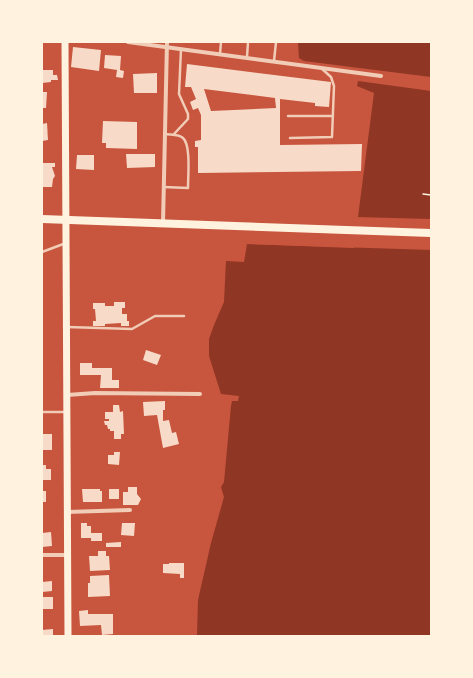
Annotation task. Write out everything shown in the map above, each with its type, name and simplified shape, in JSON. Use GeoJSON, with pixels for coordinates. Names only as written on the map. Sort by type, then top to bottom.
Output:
{"type":"FeatureCollection","features":[{"type":"Feature","properties":{"kind":"highway"},"geometry":{"type":"LineString","coordinates":[[42,219],[431,233]]}},
{"type":"Feature","properties":{"kind":"main road"},"geometry":{"type":"LineString","coordinates":[[65,42],[68,636]]}},
{"type":"Feature","properties":{"kind":"street"},"geometry":{"type":"LineString","coordinates":[[128,42],[167,44],[181,49],[381,76]]}},
{"type":"Feature","properties":{"kind":"street"},"geometry":{"type":"LineString","coordinates":[[163,223],[167,44]]}},
{"type":"Feature","properties":{"kind":"street"},"geometry":{"type":"LineString","coordinates":[[66,395],[200,394]]}},
{"type":"Feature","properties":{"kind":"street"},"geometry":{"type":"LineString","coordinates":[[67,512],[130,510]]}},
{"type":"Feature","properties":{"kind":"street"},"geometry":{"type":"LineString","coordinates":[[42,555],[67,555]]}},
{"type":"Feature","properties":{"kind":"lane"},"geometry":{"type":"LineString","coordinates":[[220,54],[221,42]]}},
{"type":"Feature","properties":{"kind":"lane"},"geometry":{"type":"LineString","coordinates":[[246,58],[248,42]]}},
{"type":"Feature","properties":{"kind":"lane"},"geometry":{"type":"LineString","coordinates":[[274,61],[276,42]]}},
{"type":"Feature","properties":{"kind":"lane"},"geometry":{"type":"LineString","coordinates":[[173,135],[188,119],[188,114],[179,94],[181,49]]}},
{"type":"Feature","properties":{"kind":"lane"},"geometry":{"type":"LineString","coordinates":[[290,138],[332,137],[334,86],[331,77],[320,68]]}},
{"type":"Feature","properties":{"kind":"lane"},"geometry":{"type":"LineString","coordinates":[[288,116],[333,116]]}},
{"type":"Feature","properties":{"kind":"lane"},"geometry":{"type":"LineString","coordinates":[[164,187],[188,188],[188,147],[184,138],[178,135],[165,134]]}},
{"type":"Feature","properties":{"kind":"lane"},"geometry":{"type":"LineString","coordinates":[[42,252],[66,243]]}},
{"type":"Feature","properties":{"kind":"lane"},"geometry":{"type":"LineString","coordinates":[[67,327],[132,329],[155,316],[184,316]]}},
{"type":"Feature","properties":{"kind":"lane"},"geometry":{"type":"LineString","coordinates":[[42,412],[67,412]]}},
{"type":"Feature","properties":{"kind":"path"},"geometry":{"type":"LineString","coordinates":[[423,194],[431,195]]}},
{"type":"Feature","properties":{"kind":"shaded area"},"geometry":{"type":"Polygon","coordinates":[[[298,42],[431,42],[431,77],[304,61],[299,58],[298,42]]]}},
{"type":"Feature","properties":{"kind":"shaded area"},"geometry":{"type":"Polygon","coordinates":[[[358,81],[431,91],[431,636],[197,636],[198,600],[211,543],[224,497],[221,487],[224,482],[231,406],[232,401],[238,401],[239,396],[221,394],[209,356],[209,339],[224,302],[226,261],[244,262],[247,244],[354,248],[374,93],[357,86],[358,81]]]}},
{"type":"Feature","properties":{"kind":"pier"},"geometry":{"type":"Polygon","coordinates":[[[356,217],[431,219],[431,250],[245,244],[247,242],[352,246],[356,217]]]}},
{"type":"Feature","properties":{"kind":"building"},"geometry":{"type":"Polygon","coordinates":[[[73,47],[101,50],[99,71],[71,67],[73,47]]]}},
{"type":"Feature","properties":{"kind":"building"},"geometry":{"type":"Polygon","coordinates":[[[105,55],[121,56],[120,70],[124,71],[123,78],[116,77],[117,70],[104,68],[105,55]]]}},
{"type":"Feature","properties":{"kind":"building"},"geometry":{"type":"Polygon","coordinates":[[[187,64],[331,82],[329,107],[315,106],[315,103],[280,99],[280,145],[362,144],[361,171],[198,173],[198,147],[195,147],[195,141],[201,140],[201,115],[198,108],[193,110],[190,102],[196,99],[191,87],[185,87],[187,64]],[[204,89],[211,111],[276,108],[275,98],[204,89]]]}},
{"type":"Feature","properties":{"kind":"building"},"geometry":{"type":"Polygon","coordinates":[[[42,70],[53,70],[53,75],[57,75],[58,80],[51,80],[51,82],[42,83],[42,70]]]}},
{"type":"Feature","properties":{"kind":"building"},"geometry":{"type":"Polygon","coordinates":[[[157,73],[157,93],[134,93],[133,74],[157,73]]]}},
{"type":"Feature","properties":{"kind":"building"},"geometry":{"type":"Polygon","coordinates":[[[42,92],[47,92],[46,108],[42,108],[42,92]]]}},
{"type":"Feature","properties":{"kind":"building"},"geometry":{"type":"Polygon","coordinates":[[[103,121],[137,122],[137,149],[106,148],[106,143],[102,143],[103,121]]]}},
{"type":"Feature","properties":{"kind":"building"},"geometry":{"type":"Polygon","coordinates":[[[47,123],[48,140],[42,141],[42,124],[47,123]]]}},
{"type":"Feature","properties":{"kind":"building"},"geometry":{"type":"Polygon","coordinates":[[[126,154],[155,154],[155,167],[127,168],[126,154]]]}},
{"type":"Feature","properties":{"kind":"building"},"geometry":{"type":"Polygon","coordinates":[[[77,155],[94,155],[94,170],[76,169],[77,155]]]}},
{"type":"Feature","properties":{"kind":"building"},"geometry":{"type":"Polygon","coordinates":[[[42,163],[55,163],[55,167],[52,167],[55,176],[52,187],[42,187],[42,163]]]}},
{"type":"Feature","properties":{"kind":"building"},"geometry":{"type":"Polygon","coordinates":[[[114,302],[125,302],[125,308],[122,308],[122,314],[127,314],[129,326],[121,326],[121,323],[105,324],[105,326],[93,326],[93,321],[96,321],[93,303],[105,303],[105,306],[114,306],[114,302]]]}},
{"type":"Feature","properties":{"kind":"building"},"geometry":{"type":"Polygon","coordinates":[[[146,350],[161,355],[157,365],[143,360],[146,350]]]}},
{"type":"Feature","properties":{"kind":"building"},"geometry":{"type":"Polygon","coordinates":[[[80,363],[92,363],[92,368],[112,368],[112,380],[119,380],[119,388],[100,388],[101,375],[80,375],[80,363]]]}},
{"type":"Feature","properties":{"kind":"building"},"geometry":{"type":"Polygon","coordinates":[[[165,401],[163,421],[169,420],[172,433],[176,432],[179,444],[163,448],[157,415],[144,416],[143,402],[165,401]]]}},
{"type":"Feature","properties":{"kind":"building"},"geometry":{"type":"Polygon","coordinates":[[[113,405],[119,405],[120,412],[123,411],[124,434],[121,434],[121,439],[114,439],[114,431],[110,431],[110,429],[108,429],[104,421],[109,421],[109,419],[105,419],[105,412],[113,412],[113,405]]]}},
{"type":"Feature","properties":{"kind":"building"},"geometry":{"type":"Polygon","coordinates":[[[42,434],[52,434],[52,450],[42,450],[42,434]]]}},
{"type":"Feature","properties":{"kind":"building"},"geometry":{"type":"Polygon","coordinates":[[[114,452],[120,452],[119,465],[108,464],[108,455],[114,455],[114,452]]]}},
{"type":"Feature","properties":{"kind":"building"},"geometry":{"type":"Polygon","coordinates":[[[42,465],[46,465],[46,469],[51,469],[51,480],[42,480],[42,465]]]}},
{"type":"Feature","properties":{"kind":"building"},"geometry":{"type":"Polygon","coordinates":[[[128,487],[137,487],[137,494],[141,499],[138,505],[123,505],[123,492],[128,492],[128,487]]]}},
{"type":"Feature","properties":{"kind":"building"},"geometry":{"type":"Polygon","coordinates":[[[82,489],[100,489],[100,491],[102,491],[102,502],[83,502],[82,489]]]}},
{"type":"Feature","properties":{"kind":"building"},"geometry":{"type":"Polygon","coordinates":[[[109,489],[119,489],[119,499],[109,499],[109,489]]]}},
{"type":"Feature","properties":{"kind":"building"},"geometry":{"type":"Polygon","coordinates":[[[42,491],[46,491],[46,502],[42,502],[42,491]]]}},
{"type":"Feature","properties":{"kind":"building"},"geometry":{"type":"Polygon","coordinates":[[[81,523],[87,523],[87,526],[91,526],[91,533],[102,533],[102,541],[91,541],[91,538],[81,538],[81,523]]]}},
{"type":"Feature","properties":{"kind":"building"},"geometry":{"type":"Polygon","coordinates":[[[122,523],[135,523],[134,536],[121,535],[122,523]]]}},
{"type":"Feature","properties":{"kind":"building"},"geometry":{"type":"Polygon","coordinates":[[[51,532],[52,546],[42,547],[42,533],[51,532]]]}},
{"type":"Feature","properties":{"kind":"building"},"geometry":{"type":"Polygon","coordinates":[[[121,542],[121,547],[106,547],[106,543],[121,542]]]}},
{"type":"Feature","properties":{"kind":"building"},"geometry":{"type":"Polygon","coordinates":[[[98,551],[106,551],[106,556],[109,556],[110,570],[90,571],[89,556],[98,556],[98,551]]]}},
{"type":"Feature","properties":{"kind":"building"},"geometry":{"type":"Polygon","coordinates":[[[184,563],[184,578],[180,578],[180,574],[163,573],[163,564],[184,563]]]}},
{"type":"Feature","properties":{"kind":"building"},"geometry":{"type":"Polygon","coordinates":[[[109,575],[110,596],[88,597],[88,583],[90,583],[90,576],[109,575]]]}},
{"type":"Feature","properties":{"kind":"building"},"geometry":{"type":"Polygon","coordinates":[[[52,581],[52,591],[42,592],[42,582],[52,581]]]}},
{"type":"Feature","properties":{"kind":"building"},"geometry":{"type":"Polygon","coordinates":[[[42,597],[53,597],[53,609],[42,609],[42,597]]]}},
{"type":"Feature","properties":{"kind":"building"},"geometry":{"type":"Polygon","coordinates":[[[88,610],[88,614],[113,614],[113,634],[102,635],[101,625],[80,626],[79,611],[88,610]]]}},
{"type":"Feature","properties":{"kind":"building"},"geometry":{"type":"Polygon","coordinates":[[[53,629],[53,636],[42,636],[42,630],[53,629]]]}}]}
